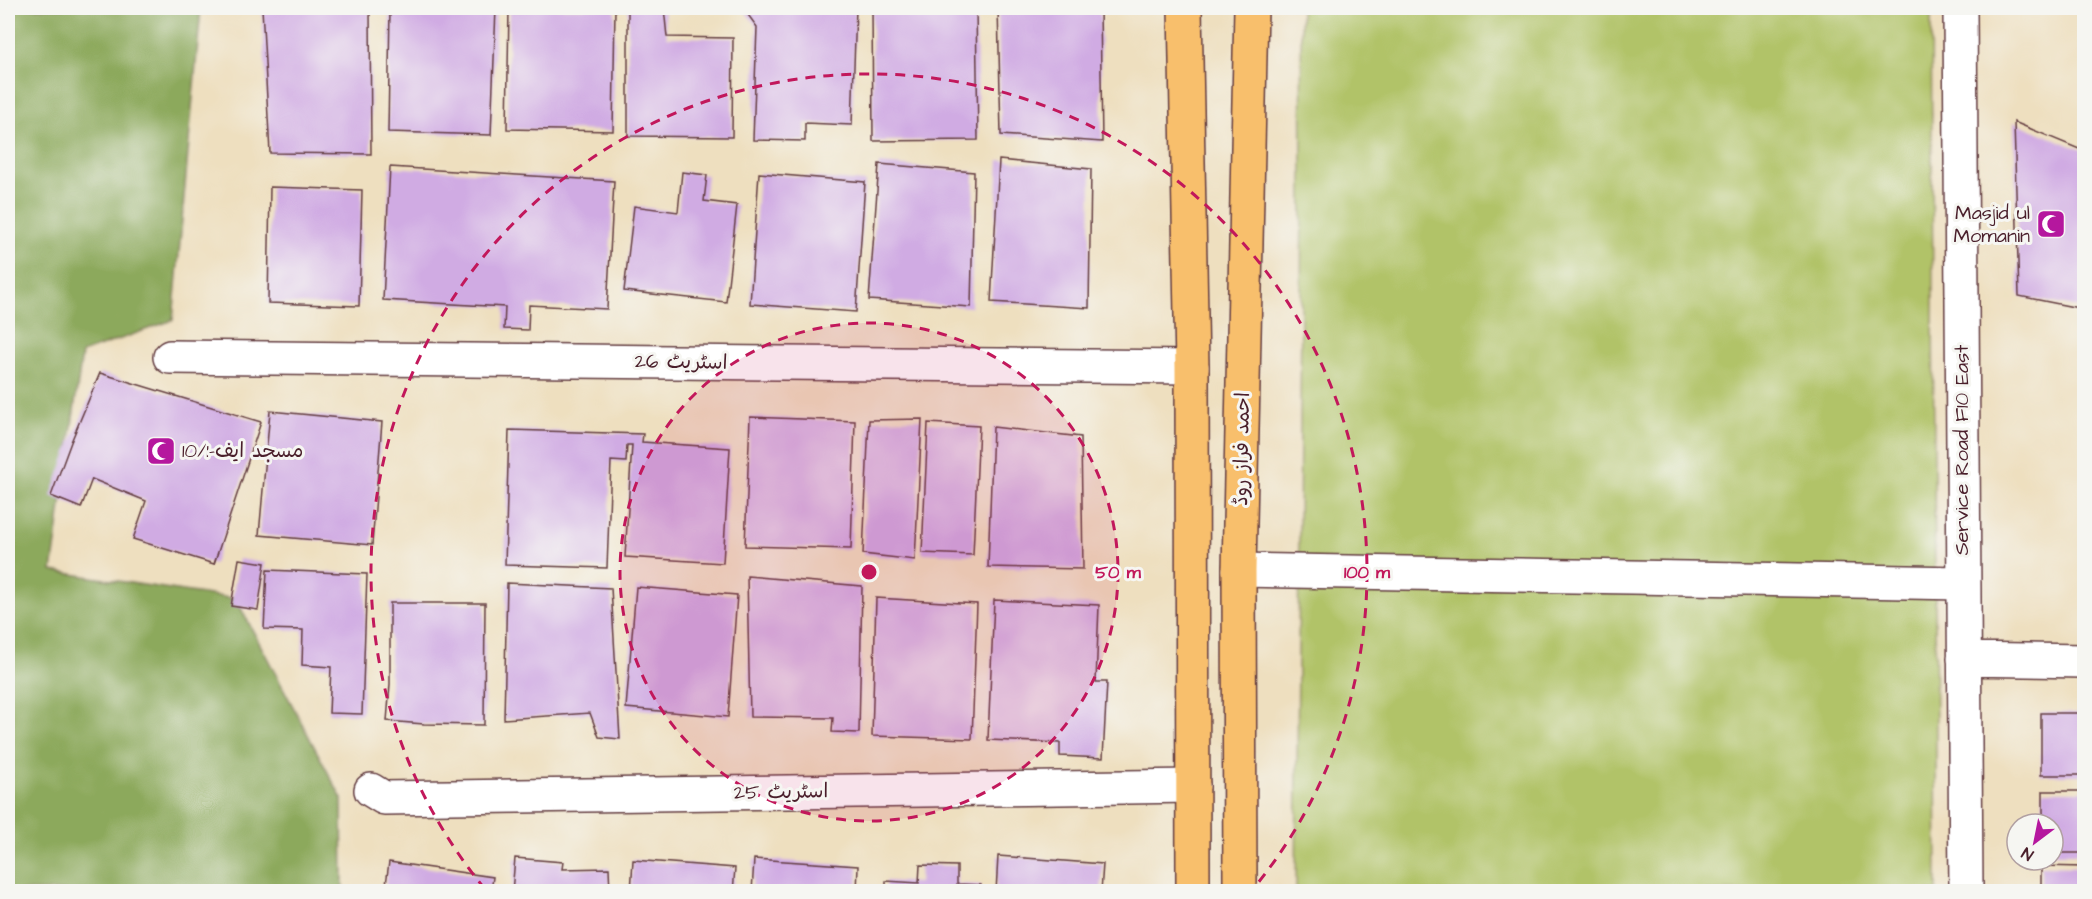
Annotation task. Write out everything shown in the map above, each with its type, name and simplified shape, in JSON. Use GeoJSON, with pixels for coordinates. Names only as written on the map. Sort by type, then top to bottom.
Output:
{"type":"FeatureCollection","features":[{"type":"Feature","properties":{"kind":"main road"},"geometry":{"type":"LineString","coordinates":[[1185,8],[1192,367],[1193,891]]}},
{"type":"Feature","properties":{"kind":"main road","name":"احمد فراز روڈ"},"geometry":{"type":"LineString","coordinates":[[1240,891],[1239,570],[1251,8]]}},
{"type":"Feature","properties":{"kind":"main road"},"geometry":{"type":"LineString","coordinates":[[1193,674],[1239,675]]}},
{"type":"Feature","properties":{"kind":"street","name":"Service Road F10 East"},"geometry":{"type":"LineString","coordinates":[[1960,8],[1962,583],[1966,891]]}},
{"type":"Feature","properties":{"kind":"street","name":"اسٹریٹ 26"},"geometry":{"type":"LineString","coordinates":[[170,357],[1192,367]]}},
{"type":"Feature","properties":{"kind":"street"},"geometry":{"type":"LineString","coordinates":[[1239,570],[1962,583]]}},
{"type":"Feature","properties":{"kind":"street"},"geometry":{"type":"LineString","coordinates":[[1964,659],[2085,661]]}},
{"type":"Feature","properties":{"kind":"street","name":"اسٹریٹ 25"},"geometry":{"type":"LineString","coordinates":[[371,790],[384,798],[1193,786]]}},
{"type":"Feature","properties":{"kind":"green space"},"geometry":{"type":"Polygon","coordinates":[[[8,8],[201,8],[173,320],[82,353],[52,571],[236,599],[342,799],[343,891],[8,891],[8,8]]]}},
{"type":"Feature","properties":{"kind":"green space"},"geometry":{"type":"Polygon","coordinates":[[[1301,8],[1931,8],[1937,891],[1296,892],[1302,187],[1301,8]]]}},
{"type":"Feature","properties":{"kind":"building"},"geometry":{"type":"Polygon","coordinates":[[[262,8],[370,8],[371,154],[270,153],[262,8]]]}},
{"type":"Feature","properties":{"kind":"building"},"geometry":{"type":"Polygon","coordinates":[[[390,8],[496,8],[491,135],[388,132],[390,8]]]}},
{"type":"Feature","properties":{"kind":"building"},"geometry":{"type":"Polygon","coordinates":[[[509,8],[615,8],[613,131],[507,129],[509,8]]]}},
{"type":"Feature","properties":{"kind":"building"},"geometry":{"type":"Polygon","coordinates":[[[628,8],[664,8],[667,37],[733,38],[732,137],[628,136],[628,8]]]}},
{"type":"Feature","properties":{"kind":"building"},"geometry":{"type":"Polygon","coordinates":[[[743,8],[856,8],[852,125],[805,123],[805,141],[753,140],[757,27],[743,8]]]}},
{"type":"Feature","properties":{"kind":"building"},"geometry":{"type":"Polygon","coordinates":[[[872,8],[976,8],[978,140],[873,141],[872,8]]]}},
{"type":"Feature","properties":{"kind":"building"},"geometry":{"type":"Polygon","coordinates":[[[998,8],[1100,8],[1102,142],[1001,135],[998,8]]]}},
{"type":"Feature","properties":{"kind":"building","name":"Masjid ul Momanin"},"geometry":{"type":"Polygon","coordinates":[[[2014,122],[2084,151],[2084,309],[2019,296],[2014,122]]]}},
{"type":"Feature","properties":{"kind":"building"},"geometry":{"type":"Polygon","coordinates":[[[999,160],[1091,169],[1089,308],[991,302],[999,160]]]}},
{"type":"Feature","properties":{"kind":"building"},"geometry":{"type":"Polygon","coordinates":[[[879,164],[974,172],[971,307],[869,300],[879,164]]]}},
{"type":"Feature","properties":{"kind":"building"},"geometry":{"type":"Polygon","coordinates":[[[390,167],[614,181],[607,309],[529,305],[528,330],[504,329],[505,307],[383,300],[390,167]]]}},
{"type":"Feature","properties":{"kind":"building"},"geometry":{"type":"Polygon","coordinates":[[[682,172],[707,175],[704,201],[737,205],[726,302],[624,291],[634,206],[678,212],[682,172]]]}},
{"type":"Feature","properties":{"kind":"building"},"geometry":{"type":"Polygon","coordinates":[[[759,173],[865,182],[856,312],[750,304],[759,173]]]}},
{"type":"Feature","properties":{"kind":"building"},"geometry":{"type":"Polygon","coordinates":[[[270,187],[362,190],[359,306],[268,303],[270,187]]]}},
{"type":"Feature","properties":{"kind":"building","name":"مسجد ایف-10/1"},"geometry":{"type":"Polygon","coordinates":[[[100,373],[261,422],[214,564],[133,539],[146,501],[92,479],[81,508],[51,496],[100,373]]]}},
{"type":"Feature","properties":{"kind":"building"},"geometry":{"type":"Polygon","coordinates":[[[270,411],[382,422],[372,545],[259,535],[270,411]]]}},
{"type":"Feature","properties":{"kind":"building"},"geometry":{"type":"Polygon","coordinates":[[[750,417],[855,421],[851,549],[745,546],[750,417]]]}},
{"type":"Feature","properties":{"kind":"building"},"geometry":{"type":"Polygon","coordinates":[[[922,419],[915,560],[863,554],[869,420],[922,419]]]}},
{"type":"Feature","properties":{"kind":"building"},"geometry":{"type":"Polygon","coordinates":[[[928,423],[979,426],[973,555],[922,553],[928,423]]]}},
{"type":"Feature","properties":{"kind":"building"},"geometry":{"type":"Polygon","coordinates":[[[993,427],[1081,437],[1083,569],[988,567],[993,427]]]}},
{"type":"Feature","properties":{"kind":"building"},"geometry":{"type":"Polygon","coordinates":[[[509,430],[643,434],[642,442],[730,448],[723,563],[625,557],[632,445],[627,445],[626,462],[611,461],[607,568],[505,565],[509,430]]]}},
{"type":"Feature","properties":{"kind":"building"},"geometry":{"type":"Polygon","coordinates":[[[239,559],[265,563],[258,610],[231,606],[239,559]]]}},
{"type":"Feature","properties":{"kind":"building"},"geometry":{"type":"Polygon","coordinates":[[[267,570],[367,574],[362,714],[329,713],[331,667],[302,665],[303,630],[264,629],[267,570]]]}},
{"type":"Feature","properties":{"kind":"building"},"geometry":{"type":"Polygon","coordinates":[[[747,576],[862,586],[859,733],[832,732],[833,718],[750,717],[747,576]]]}},
{"type":"Feature","properties":{"kind":"building"},"geometry":{"type":"Polygon","coordinates":[[[507,583],[611,588],[620,739],[599,737],[590,713],[504,719],[507,583]]]}},
{"type":"Feature","properties":{"kind":"building"},"geometry":{"type":"Polygon","coordinates":[[[636,587],[737,595],[728,717],[626,708],[636,587]]]}},
{"type":"Feature","properties":{"kind":"building"},"geometry":{"type":"Polygon","coordinates":[[[876,598],[977,604],[972,739],[872,736],[876,598]]]}},
{"type":"Feature","properties":{"kind":"building"},"geometry":{"type":"Polygon","coordinates":[[[994,600],[1099,605],[1096,682],[1107,682],[1103,758],[1060,756],[1060,743],[988,740],[994,600]]]}},
{"type":"Feature","properties":{"kind":"building"},"geometry":{"type":"Polygon","coordinates":[[[390,603],[485,603],[484,725],[387,721],[390,684],[390,603]]]}},
{"type":"Feature","properties":{"kind":"building"},"geometry":{"type":"Polygon","coordinates":[[[2041,713],[2084,713],[2084,775],[2041,775],[2041,713]]]}},
{"type":"Feature","properties":{"kind":"building"},"geometry":{"type":"Polygon","coordinates":[[[2043,791],[2084,791],[2084,853],[2065,853],[2065,812],[2043,812],[2043,791]]]}},
{"type":"Feature","properties":{"kind":"building"},"geometry":{"type":"Polygon","coordinates":[[[998,856],[1103,864],[1101,892],[996,892],[998,856]]]}},
{"type":"Feature","properties":{"kind":"building"},"geometry":{"type":"Polygon","coordinates":[[[515,858],[563,862],[562,869],[609,868],[610,892],[512,892],[515,858]]]}},
{"type":"Feature","properties":{"kind":"building"},"geometry":{"type":"Polygon","coordinates":[[[754,859],[858,866],[857,892],[752,892],[754,859]]]}},
{"type":"Feature","properties":{"kind":"building"},"geometry":{"type":"Polygon","coordinates":[[[633,860],[735,868],[733,892],[631,892],[633,860]]]}},
{"type":"Feature","properties":{"kind":"building"},"geometry":{"type":"Polygon","coordinates":[[[389,862],[493,877],[491,892],[385,892],[389,862]]]}},
{"type":"Feature","properties":{"kind":"building"},"geometry":{"type":"Polygon","coordinates":[[[920,865],[957,866],[957,884],[981,885],[981,892],[886,892],[886,881],[919,883],[920,865]]]}},
{"type":"Feature","properties":{"kind":"building"},"geometry":{"type":"Polygon","coordinates":[[[2065,867],[2084,867],[2084,892],[2041,892],[2041,872],[2065,872],[2065,867]]]}},
{"type":"Feature","properties":{"kind":"place","name":"Masjid ul Momanin"},"geometry":{"type":"Point","coordinates":[2051,224]}},
{"type":"Feature","properties":{"kind":"place","name":"مسجد ایف-10/1"},"geometry":{"type":"Point","coordinates":[161,451]}}]}
